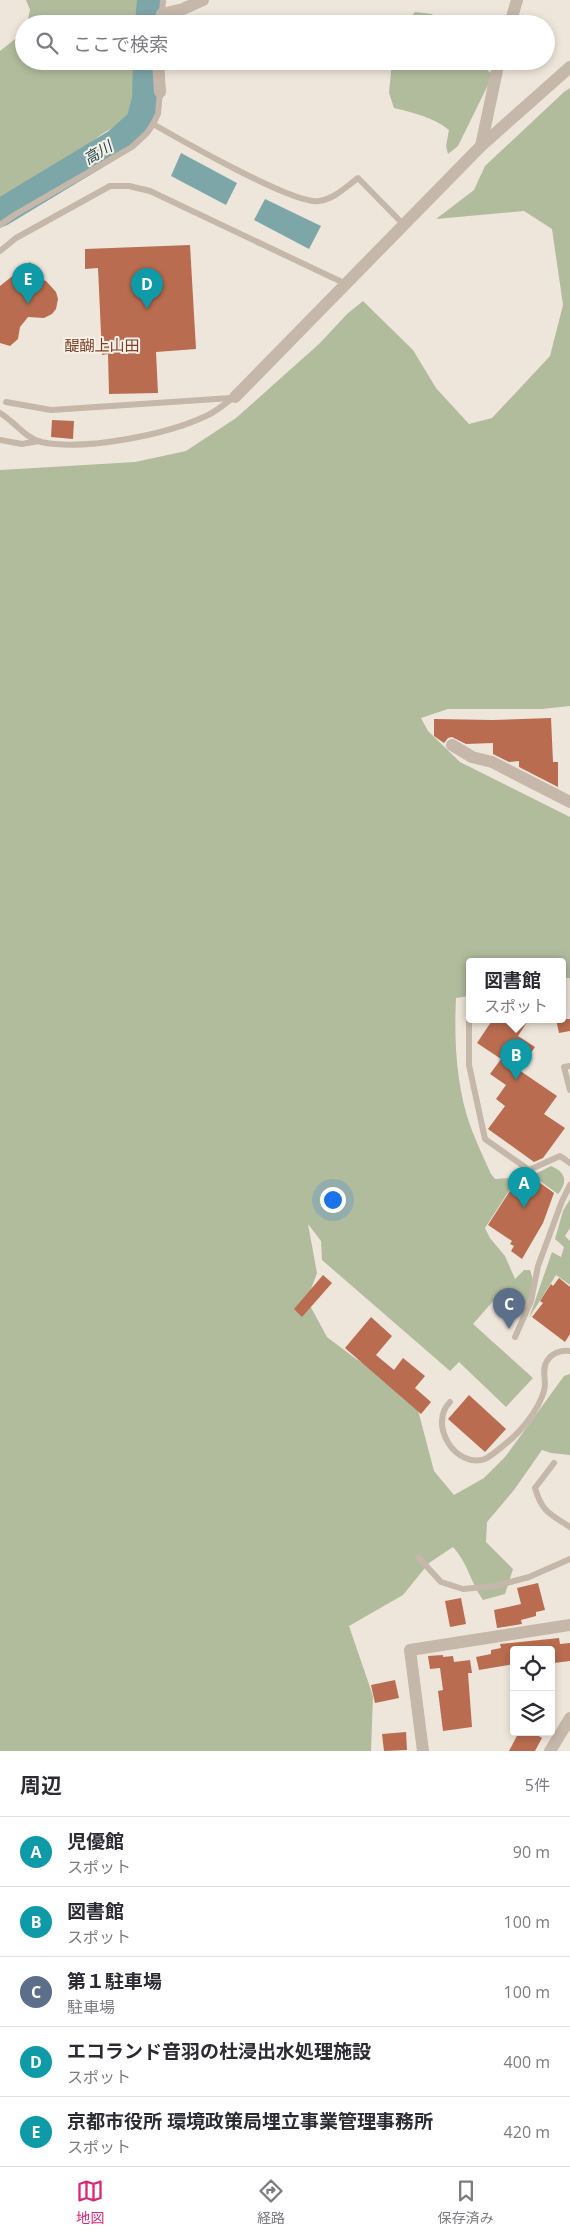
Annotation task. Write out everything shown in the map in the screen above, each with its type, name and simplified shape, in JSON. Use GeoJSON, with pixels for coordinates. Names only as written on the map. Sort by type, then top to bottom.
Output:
{"type":"FeatureCollection","features":[{"type":"Feature","properties":{"kind":"street"},"geometry":{"type":"LineString","coordinates":[[170,15],[203,0]]}},
{"type":"Feature","properties":{"kind":"street"},"geometry":{"type":"LineString","coordinates":[[513,15],[517,0]]}},
{"type":"Feature","properties":{"kind":"street"},"geometry":{"type":"LineString","coordinates":[[234,397],[481,146],[570,67]]}},
{"type":"Feature","properties":{"kind":"street"},"geometry":{"type":"LineString","coordinates":[[159,70],[160,92]]}},
{"type":"Feature","properties":{"kind":"street"},"geometry":{"type":"LineString","coordinates":[[481,146],[497,70]]}},
{"type":"Feature","properties":{"kind":"street"},"geometry":{"type":"LineString","coordinates":[[452,745],[472,757],[500,766],[570,802]]}},
{"type":"Feature","properties":{"kind":"street"},"geometry":{"type":"LineString","coordinates":[[423,1751],[410,1650],[570,1625]]}},
{"type":"Feature","properties":{"kind":"street"},"geometry":{"type":"LineString","coordinates":[[550,1751],[570,1718]]}},
{"type":"Feature","properties":{"kind":"lane"},"geometry":{"type":"LineString","coordinates":[[162,15],[163,0]]}},
{"type":"Feature","properties":{"kind":"lane"},"geometry":{"type":"LineString","coordinates":[[0,225],[132,147],[147,133],[153,124],[158,114],[160,92]]}},
{"type":"Feature","properties":{"kind":"lane"},"geometry":{"type":"LineString","coordinates":[[153,124],[242,172],[306,201],[319,201],[336,195],[358,178],[404,225]]}},
{"type":"Feature","properties":{"kind":"lane"},"geometry":{"type":"LineString","coordinates":[[0,251],[16,238],[110,186],[129,186],[150,190],[346,284]]}},
{"type":"Feature","properties":{"kind":"lane"},"geometry":{"type":"LineString","coordinates":[[6,402],[51,410],[214,400],[234,397]]}},
{"type":"Feature","properties":{"kind":"lane"},"geometry":{"type":"LineString","coordinates":[[0,440],[22,444],[39,442],[100,442],[142,437],[207,416],[234,397]]}},
{"type":"Feature","properties":{"kind":"lane"},"geometry":{"type":"LineString","coordinates":[[0,413],[39,442]]}},
{"type":"Feature","properties":{"kind":"lane"},"geometry":{"type":"LineString","coordinates":[[469,1023],[469,1065],[485,1139],[529,1170],[560,1156],[570,1163]]}},
{"type":"Feature","properties":{"kind":"lane"},"geometry":{"type":"LineString","coordinates":[[570,1066],[564,1067],[570,1090]]}},
{"type":"Feature","properties":{"kind":"lane"},"geometry":{"type":"LineString","coordinates":[[515,1337],[531,1301],[538,1266],[562,1201],[570,1185]]}},
{"type":"Feature","properties":{"kind":"lane"},"geometry":{"type":"LineString","coordinates":[[450,1402],[443,1409],[440,1420],[442,1432],[458,1454],[472,1460],[485,1458],[505,1444],[522,1428],[539,1404],[545,1389],[544,1370],[546,1362],[553,1354],[565,1350],[570,1351]]}},
{"type":"Feature","properties":{"kind":"lane"},"geometry":{"type":"LineString","coordinates":[[554,1463],[535,1488],[540,1504],[545,1510],[570,1527]]}},
{"type":"Feature","properties":{"kind":"lane"},"geometry":{"type":"LineString","coordinates":[[418,1557],[441,1582],[464,1589],[495,1586],[529,1577],[570,1559]]}},
{"type":"Feature","properties":{"kind":"green space"},"geometry":{"type":"Polygon","coordinates":[[[26,0],[141,0],[140,15],[29,15],[30,10],[26,0]]]}},
{"type":"Feature","properties":{"kind":"green space"},"geometry":{"type":"Polygon","coordinates":[[[415,12],[433,15],[412,15],[415,12]]]}},
{"type":"Feature","properties":{"kind":"green space"},"geometry":{"type":"Polygon","coordinates":[[[15,39],[15,70],[136,70],[132,116],[102,134],[78,152],[78,168],[61,182],[30,200],[13,192],[0,199],[0,51],[15,39]]]}},
{"type":"Feature","properties":{"kind":"green space"},"geometry":{"type":"Polygon","coordinates":[[[391,70],[487,70],[493,75],[458,146],[448,154],[446,146],[449,130],[430,119],[394,108],[389,93],[391,70]]]}},
{"type":"Feature","properties":{"kind":"green space"},"geometry":{"type":"Polygon","coordinates":[[[570,88],[570,706],[542,709],[448,709],[421,718],[428,731],[460,762],[570,817],[570,978],[566,978],[566,958],[466,958],[466,997],[456,998],[455,1031],[462,1096],[471,1128],[491,1174],[495,1179],[529,1177],[551,1166],[560,1171],[564,1178],[563,1185],[558,1194],[533,1176],[525,1184],[516,1180],[485,1228],[490,1238],[505,1256],[515,1279],[524,1270],[530,1270],[533,1282],[528,1300],[520,1312],[517,1314],[495,1299],[473,1324],[533,1378],[506,1407],[459,1362],[450,1371],[322,1260],[321,1241],[308,1224],[317,1273],[307,1300],[327,1337],[356,1359],[382,1374],[418,1410],[434,1471],[454,1495],[484,1478],[505,1457],[564,1376],[570,1374],[570,1455],[542,1450],[514,1490],[487,1522],[486,1542],[513,1569],[505,1594],[483,1600],[453,1547],[429,1563],[403,1595],[349,1626],[373,1696],[371,1751],[0,1751],[0,470],[135,462],[186,451],[236,418],[320,343],[347,314],[363,301],[413,350],[436,388],[469,424],[492,418],[550,356],[563,305],[552,229],[524,211],[436,219],[474,190],[485,166],[570,88]]]}},
{"type":"Feature","properties":{"kind":"green space"},"geometry":{"type":"Polygon","coordinates":[[[570,1199],[570,1228],[565,1236],[570,1241],[570,1285],[556,1275],[529,1318],[552,1252],[561,1257],[564,1247],[555,1239],[563,1211],[570,1199]]]}},
{"type":"Feature","properties":{"kind":"water"},"geometry":{"type":"Polygon","coordinates":[[[181,153],[237,183],[226,205],[171,176],[181,153]]]}},
{"type":"Feature","properties":{"kind":"water"},"geometry":{"type":"Polygon","coordinates":[[[265,199],[321,226],[309,249],[254,220],[265,199]]]}},
{"type":"Feature","properties":{"kind":"building"},"geometry":{"type":"Polygon","coordinates":[[[190,245],[196,349],[156,352],[158,393],[109,394],[108,354],[102,355],[98,268],[85,269],[85,249],[190,245]]]}},
{"type":"Feature","properties":{"kind":"building"},"geometry":{"type":"Polygon","coordinates":[[[30,262],[40,279],[46,281],[56,292],[58,299],[56,309],[52,314],[44,318],[28,317],[20,327],[18,339],[10,346],[0,343],[0,286],[30,262]]]}},
{"type":"Feature","properties":{"kind":"building"},"geometry":{"type":"Polygon","coordinates":[[[52,420],[74,421],[73,439],[51,437],[52,420]]]}},
{"type":"Feature","properties":{"kind":"building"},"geometry":{"type":"Polygon","coordinates":[[[551,718],[553,762],[558,762],[558,787],[519,767],[519,761],[509,762],[493,754],[493,743],[466,744],[452,737],[448,738],[444,743],[434,736],[434,719],[493,720],[551,718]]]}},
{"type":"Feature","properties":{"kind":"building"},"geometry":{"type":"Polygon","coordinates":[[[566,1019],[570,1019],[570,1031],[559,1033],[557,1023],[566,1023],[566,1019]]]}},
{"type":"Feature","properties":{"kind":"building"},"geometry":{"type":"Polygon","coordinates":[[[490,1023],[526,1023],[518,1036],[535,1047],[519,1070],[557,1096],[544,1114],[565,1128],[543,1158],[534,1162],[488,1129],[505,1106],[496,1099],[506,1085],[490,1074],[501,1059],[477,1043],[490,1023]]]}},
{"type":"Feature","properties":{"kind":"building"},"geometry":{"type":"Polygon","coordinates":[[[532,1177],[554,1193],[543,1223],[522,1259],[511,1251],[514,1246],[510,1244],[512,1241],[488,1225],[517,1180],[526,1186],[532,1177]]]}},
{"type":"Feature","properties":{"kind":"building"},"geometry":{"type":"Polygon","coordinates":[[[323,1275],[332,1283],[302,1317],[294,1309],[323,1275]]]}},
{"type":"Feature","properties":{"kind":"building"},"geometry":{"type":"Polygon","coordinates":[[[559,1278],[570,1287],[570,1334],[565,1342],[532,1317],[543,1303],[540,1301],[551,1284],[553,1286],[559,1278]]]}},
{"type":"Feature","properties":{"kind":"building"},"geometry":{"type":"Polygon","coordinates":[[[371,1317],[392,1336],[376,1355],[394,1370],[403,1358],[425,1376],[415,1388],[431,1402],[421,1414],[345,1348],[371,1317]]]}},
{"type":"Feature","properties":{"kind":"building"},"geometry":{"type":"Polygon","coordinates":[[[469,1395],[506,1429],[485,1452],[448,1419],[469,1395]]]}},
{"type":"Feature","properties":{"kind":"building"},"geometry":{"type":"Polygon","coordinates":[[[538,1583],[545,1610],[536,1612],[536,1616],[521,1620],[522,1624],[497,1628],[494,1610],[521,1604],[517,1588],[538,1583]]]}},
{"type":"Feature","properties":{"kind":"building"},"geometry":{"type":"Polygon","coordinates":[[[461,1598],[466,1624],[450,1627],[445,1601],[461,1598]]]}},
{"type":"Feature","properties":{"kind":"building"},"geometry":{"type":"Polygon","coordinates":[[[559,1638],[560,1644],[570,1643],[570,1661],[555,1663],[555,1646],[510,1646],[510,1665],[479,1670],[476,1657],[491,1654],[491,1650],[501,1648],[500,1644],[559,1638]]]}},
{"type":"Feature","properties":{"kind":"building"},"geometry":{"type":"Polygon","coordinates":[[[443,1655],[443,1657],[453,1656],[454,1662],[470,1660],[472,1673],[468,1673],[472,1727],[443,1731],[438,1691],[443,1690],[440,1668],[430,1669],[428,1656],[443,1655]]]}},
{"type":"Feature","properties":{"kind":"building"},"geometry":{"type":"Polygon","coordinates":[[[395,1680],[399,1698],[375,1703],[371,1685],[395,1680]]]}},
{"type":"Feature","properties":{"kind":"building"},"geometry":{"type":"Polygon","coordinates":[[[406,1732],[407,1750],[384,1751],[382,1734],[406,1732]]]}},
{"type":"Feature","properties":{"kind":"building"},"geometry":{"type":"Polygon","coordinates":[[[517,1736],[539,1736],[542,1738],[535,1751],[509,1751],[517,1736]]]}},
{"type":"Feature","properties":{"kind":"waterway","name":"高川"},"geometry":{"type":"LineString","coordinates":[[150,15],[151,0]]}},
{"type":"Feature","properties":{"kind":"waterway","name":"高川"},"geometry":{"type":"LineString","coordinates":[[0,213],[116,143],[140,122],[146,99],[147,70]]}},
{"type":"Feature","properties":{"kind":"place","name":"京都市役所 環境政策局埋立事業管理事務所"},"geometry":{"type":"Point","coordinates":[28,304]}},
{"type":"Feature","properties":{"kind":"place","name":"エコランド音羽の杜浸出水処理施設"},"geometry":{"type":"Point","coordinates":[147,309]}},
{"type":"Feature","properties":{"kind":"place","name":"図書館"},"geometry":{"type":"Point","coordinates":[516,1080]}},
{"type":"Feature","properties":{"kind":"place","name":"児優館"},"geometry":{"type":"Point","coordinates":[524,1208]}},
{"type":"Feature","properties":{"kind":"place","name":"第１駐車場"},"geometry":{"type":"Point","coordinates":[509,1329]}},
{"type":"Feature","properties":{"kind":"district","name":"醍醐上山田"},"geometry":{"type":"Point","coordinates":[102,346]}}]}
